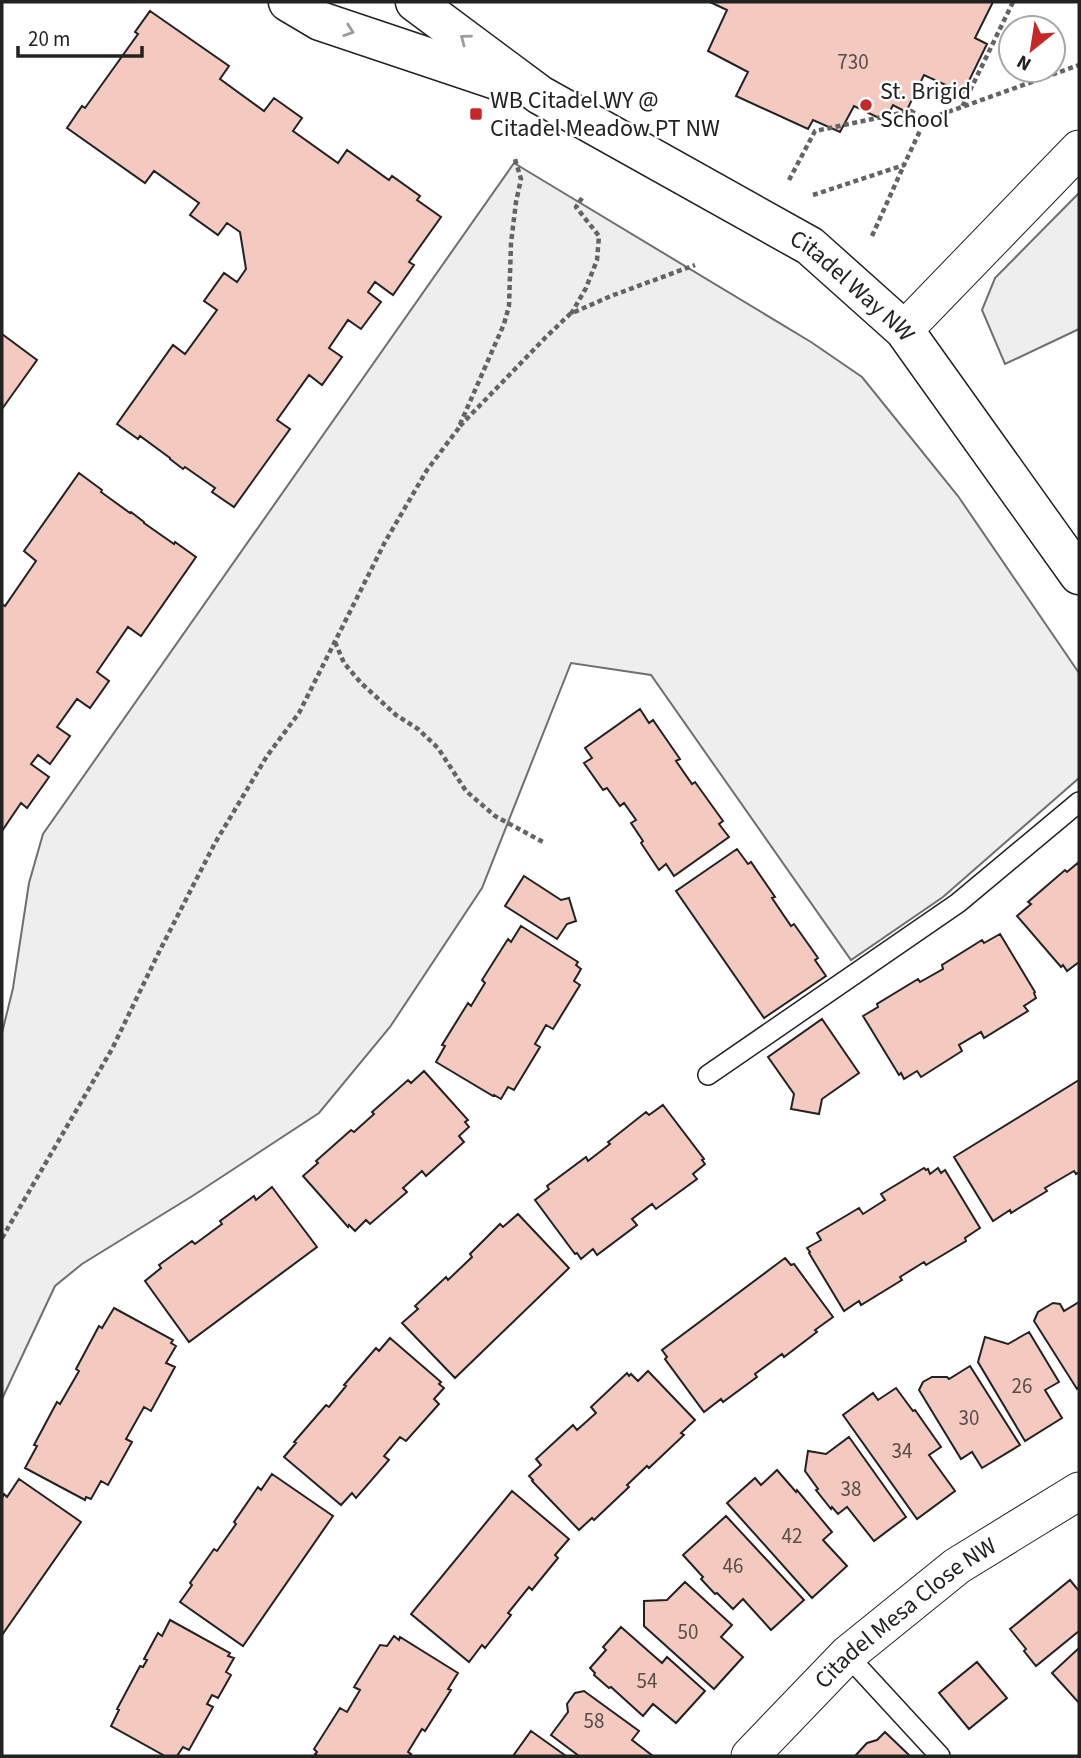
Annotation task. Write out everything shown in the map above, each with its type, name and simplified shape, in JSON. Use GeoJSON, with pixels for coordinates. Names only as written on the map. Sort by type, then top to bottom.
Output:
{"type":"FeatureCollection","features":[{"type":"Feature","properties":{"kind":"street","name":"Citadel Way NW"},"geometry":{"type":"LineString","coordinates":[[288,2],[320,21],[540,95]]}},
{"type":"Feature","properties":{"kind":"street","name":"Citadel Way NW"},"geometry":{"type":"LineString","coordinates":[[415,2],[540,95],[810,246],[904,330],[1079,575]]}},
{"type":"Feature","properties":{"kind":"street"},"geometry":{"type":"LineString","coordinates":[[904,330],[1079,149]]}},
{"type":"Feature","properties":{"kind":"street","name":"Citadel Mesa Close NW"},"geometry":{"type":"LineString","coordinates":[[750,1756],[847,1655],[957,1566],[1079,1491]]}},
{"type":"Feature","properties":{"kind":"lane"},"geometry":{"type":"LineString","coordinates":[[708,1075],[958,903],[1079,802]]}},
{"type":"Feature","properties":{"kind":"lane"},"geometry":{"type":"LineString","coordinates":[[847,1655],[940,1756]]}},
{"type":"Feature","properties":{"kind":"path"},"geometry":{"type":"LineString","coordinates":[[961,107],[1013,2]]}},
{"type":"Feature","properties":{"kind":"path"},"geometry":{"type":"LineString","coordinates":[[872,236],[925,120],[1079,65]]}},
{"type":"Feature","properties":{"kind":"path"},"geometry":{"type":"LineString","coordinates":[[789,180],[815,131],[911,111],[925,120]]}},
{"type":"Feature","properties":{"kind":"path"},"geometry":{"type":"LineString","coordinates":[[457,429],[504,324],[509,306],[511,243],[521,179],[515,159]]}},
{"type":"Feature","properties":{"kind":"path"},"geometry":{"type":"LineString","coordinates":[[813,195],[904,165]]}},
{"type":"Feature","properties":{"kind":"path"},"geometry":{"type":"LineString","coordinates":[[2,1238],[112,1049],[215,843],[267,756],[299,713],[385,542],[427,470],[457,429],[570,314],[586,288],[597,260],[599,236],[576,206],[582,198]]}},
{"type":"Feature","properties":{"kind":"path"},"geometry":{"type":"LineString","coordinates":[[570,314],[695,265]]}},
{"type":"Feature","properties":{"kind":"path"},"geometry":{"type":"LineString","coordinates":[[335,641],[344,663],[361,683],[438,748],[466,791],[495,816],[543,842]]}},
{"type":"Feature","properties":{"kind":"shaded area"},"geometry":{"type":"Polygon","coordinates":[[[514,163],[811,342],[862,377],[958,496],[1079,673],[1079,778],[943,897],[851,960],[651,675],[571,663],[482,888],[390,1027],[319,1113],[82,1264],[55,1286],[2,1399],[2,1033],[13,988],[29,883],[43,834],[514,163]]]}},
{"type":"Feature","properties":{"kind":"shaded area"},"geometry":{"type":"Polygon","coordinates":[[[1079,193],[1079,329],[1005,364],[982,310],[995,278],[1079,193]]]}},
{"type":"Feature","properties":{"kind":"building"},"geometry":{"type":"Polygon","coordinates":[[[710,2],[993,2],[975,38],[987,44],[963,93],[924,75],[906,112],[893,105],[886,119],[881,119],[854,106],[840,132],[813,120],[808,129],[736,96],[748,72],[708,51],[727,10],[710,2]]]}},
{"type":"Feature","properties":{"kind":"building"},"geometry":{"type":"Polygon","coordinates":[[[150,11],[229,66],[220,79],[264,111],[274,98],[302,118],[293,131],[338,163],[347,150],[389,180],[392,176],[420,196],[417,200],[441,217],[409,262],[414,265],[393,295],[375,282],[368,292],[381,302],[361,329],[348,320],[329,348],[342,357],[322,385],[309,375],[277,420],[290,429],[234,507],[212,492],[215,488],[185,467],[183,469],[140,436],[138,439],[117,424],[173,345],[185,354],[217,310],[204,301],[224,273],[237,282],[246,269],[240,232],[227,223],[218,235],[190,215],[199,203],[154,171],[145,183],[67,128],[82,106],[85,108],[138,34],[135,32],[150,11]]]}},
{"type":"Feature","properties":{"kind":"building"},"geometry":{"type":"Polygon","coordinates":[[[2,334],[37,360],[2,409],[2,334]]]}},
{"type":"Feature","properties":{"kind":"building"},"geometry":{"type":"Polygon","coordinates":[[[79,473],[130,513],[196,557],[141,636],[128,627],[97,672],[109,681],[90,708],[77,699],[57,727],[70,736],[50,764],[38,755],[31,764],[49,777],[27,808],[21,803],[2,831],[2,604],[5,606],[36,561],[24,551],[79,473]]]}},
{"type":"Feature","properties":{"kind":"building"},"geometry":{"type":"Polygon","coordinates":[[[640,709],[649,723],[653,720],[680,759],[676,761],[723,821],[719,824],[729,837],[674,876],[666,864],[659,870],[631,823],[636,820],[624,803],[620,806],[607,788],[603,790],[584,763],[592,758],[585,748],[640,709]]]}},
{"type":"Feature","properties":{"kind":"building"},"geometry":{"type":"Polygon","coordinates":[[[737,849],[748,864],[751,862],[791,926],[794,924],[818,958],[815,960],[826,976],[764,1018],[676,891],[737,849]]]}},
{"type":"Feature","properties":{"kind":"building"},"geometry":{"type":"Polygon","coordinates":[[[1079,862],[1079,962],[1067,971],[1017,916],[1031,904],[1028,902],[1065,870],[1067,872],[1079,862]]]}},
{"type":"Feature","properties":{"kind":"building"},"geometry":{"type":"Polygon","coordinates":[[[524,876],[561,900],[569,898],[576,921],[567,924],[557,939],[505,906],[524,876]]]}},
{"type":"Feature","properties":{"kind":"building"},"geometry":{"type":"Polygon","coordinates":[[[521,926],[578,962],[576,965],[581,969],[574,981],[580,985],[553,1029],[546,1025],[535,1044],[540,1047],[514,1090],[508,1087],[501,1099],[436,1062],[445,1046],[442,1045],[468,1003],[471,1006],[485,983],[482,980],[508,939],[511,942],[521,926]]]}},
{"type":"Feature","properties":{"kind":"building"},"geometry":{"type":"Polygon","coordinates":[[[1000,934],[1035,992],[1036,998],[1024,1006],[1028,1011],[984,1038],[981,1032],[959,1045],[962,1051],[921,1077],[917,1071],[904,1079],[863,1016],[878,1007],[877,1004],[918,979],[920,982],[943,969],[942,965],[982,940],[984,943],[1000,934]]]}},
{"type":"Feature","properties":{"kind":"building"},"geometry":{"type":"Polygon","coordinates":[[[822,1019],[859,1073],[822,1099],[819,1114],[791,1109],[794,1094],[768,1057],[822,1019]]]}},
{"type":"Feature","properties":{"kind":"building"},"geometry":{"type":"Polygon","coordinates":[[[424,1071],[468,1120],[465,1122],[469,1127],[459,1136],[464,1142],[426,1176],[422,1171],[403,1188],[407,1192],[370,1224],[366,1220],[355,1231],[349,1225],[348,1227],[303,1176],[318,1163],[316,1161],[351,1130],[354,1132],[408,1080],[411,1083],[424,1071]]]}},
{"type":"Feature","properties":{"kind":"building"},"geometry":{"type":"Polygon","coordinates":[[[1079,1080],[1079,1172],[1076,1174],[1074,1171],[1045,1188],[1047,1191],[993,1221],[954,1157],[1079,1080]]]}},
{"type":"Feature","properties":{"kind":"building"},"geometry":{"type":"Polygon","coordinates":[[[663,1105],[705,1164],[693,1174],[697,1179],[656,1209],[652,1204],[632,1219],[637,1225],[597,1255],[593,1249],[581,1259],[535,1200],[549,1189],[547,1186],[586,1157],[588,1161],[646,1112],[649,1115],[663,1105]]]}},
{"type":"Feature","properties":{"kind":"building"},"geometry":{"type":"Polygon","coordinates":[[[924,1168],[928,1169],[930,1174],[938,1168],[941,1173],[945,1170],[980,1228],[965,1238],[966,1241],[926,1265],[924,1262],[900,1277],[902,1280],[861,1305],[859,1301],[844,1311],[807,1248],[821,1240],[817,1233],[859,1208],[863,1214],[885,1200],[881,1194],[924,1168]]]}},
{"type":"Feature","properties":{"kind":"building"},"geometry":{"type":"Polygon","coordinates":[[[272,1187],[317,1247],[189,1342],[145,1281],[161,1268],[159,1265],[192,1241],[195,1244],[222,1224],[220,1221],[254,1196],[256,1200],[272,1187]]]}},
{"type":"Feature","properties":{"kind":"building"},"geometry":{"type":"Polygon","coordinates":[[[518,1214],[569,1268],[455,1378],[402,1323],[418,1309],[415,1306],[472,1257],[470,1254],[500,1224],[503,1227],[518,1214]]]}},
{"type":"Feature","properties":{"kind":"building"},"geometry":{"type":"Polygon","coordinates":[[[785,1258],[791,1265],[794,1264],[833,1317],[784,1357],[782,1354],[755,1374],[757,1377],[723,1402],[721,1399],[704,1412],[665,1359],[667,1357],[662,1350],[785,1258]]]}},
{"type":"Feature","properties":{"kind":"building"},"geometry":{"type":"Polygon","coordinates":[[[1079,1302],[1077,1389],[1034,1321],[1038,1312],[1053,1303],[1060,1304],[1064,1311],[1079,1302]]]}},
{"type":"Feature","properties":{"kind":"building"},"geometry":{"type":"Polygon","coordinates":[[[114,1308],[173,1340],[171,1343],[176,1346],[166,1363],[175,1367],[151,1411],[144,1407],[126,1439],[132,1442],[108,1485],[101,1481],[91,1499],[86,1497],[85,1500],[25,1468],[57,1402],[60,1404],[79,1371],[76,1369],[99,1326],[102,1328],[114,1308]]]}},
{"type":"Feature","properties":{"kind":"building"},"geometry":{"type":"Polygon","coordinates":[[[1029,1332],[1059,1382],[1045,1390],[1062,1418],[1025,1441],[978,1362],[985,1337],[1008,1344],[1029,1332]]]}},
{"type":"Feature","properties":{"kind":"building"},"geometry":{"type":"Polygon","coordinates":[[[390,1338],[441,1382],[439,1384],[444,1388],[434,1399],[439,1404],[406,1441],[400,1437],[384,1456],[389,1460],[356,1498],[352,1493],[341,1505],[284,1457],[326,1405],[329,1407],[376,1348],[379,1351],[390,1338]]]}},
{"type":"Feature","properties":{"kind":"building"},"geometry":{"type":"Polygon","coordinates":[[[970,1366],[1020,1445],[982,1468],[972,1452],[961,1459],[919,1390],[923,1382],[932,1377],[949,1379],[970,1366]]]}},
{"type":"Feature","properties":{"kind":"building"},"geometry":{"type":"Polygon","coordinates":[[[648,1371],[695,1420],[681,1433],[684,1435],[649,1468],[647,1466],[594,1520],[592,1518],[579,1530],[532,1481],[529,1476],[541,1465],[536,1459],[573,1425],[577,1430],[596,1413],[591,1407],[627,1373],[638,1381],[648,1371]]]}},
{"type":"Feature","properties":{"kind":"building"},"geometry":{"type":"Polygon","coordinates":[[[896,1388],[941,1447],[929,1455],[955,1491],[917,1519],[843,1415],[873,1393],[878,1400],[896,1388]]]}},
{"type":"Feature","properties":{"kind":"building"},"geometry":{"type":"Polygon","coordinates":[[[849,1437],[906,1517],[874,1541],[847,1507],[838,1514],[832,1507],[831,1509],[805,1471],[808,1451],[826,1454],[849,1437]]]}},
{"type":"Feature","properties":{"kind":"building"},"geometry":{"type":"Polygon","coordinates":[[[777,1470],[832,1532],[823,1540],[847,1566],[812,1598],[727,1503],[755,1478],[761,1485],[777,1470]]]}},
{"type":"Feature","properties":{"kind":"building"},"geometry":{"type":"Polygon","coordinates":[[[272,1474],[333,1516],[243,1646],[180,1602],[214,1549],[217,1551],[236,1524],[234,1522],[258,1487],[261,1490],[272,1474]]]}},
{"type":"Feature","properties":{"kind":"building"},"geometry":{"type":"Polygon","coordinates":[[[19,1479],[81,1522],[2,1635],[2,1498],[4,1494],[7,1497],[19,1479]]]}},
{"type":"Feature","properties":{"kind":"building"},"geometry":{"type":"Polygon","coordinates":[[[512,1491],[569,1539],[555,1555],[558,1558],[532,1590],[529,1587],[508,1613],[511,1615],[485,1648],[482,1645],[469,1662],[411,1614],[512,1491]]]}},
{"type":"Feature","properties":{"kind":"building"},"geometry":{"type":"Polygon","coordinates":[[[726,1516],[804,1600],[771,1630],[743,1599],[733,1609],[715,1594],[683,1555],[726,1516]]]}},
{"type":"Feature","properties":{"kind":"building"},"geometry":{"type":"Polygon","coordinates":[[[1070,1580],[1079,1591],[1079,1631],[1036,1666],[1010,1629],[1070,1580]]]}},
{"type":"Feature","properties":{"kind":"building"},"geometry":{"type":"Polygon","coordinates":[[[685,1582],[732,1625],[721,1637],[743,1657],[714,1689],[644,1626],[644,1601],[667,1600],[685,1582]]]}},
{"type":"Feature","properties":{"kind":"building"},"geometry":{"type":"Polygon","coordinates":[[[170,1620],[230,1653],[228,1656],[234,1658],[226,1672],[231,1675],[218,1698],[212,1695],[207,1704],[213,1707],[189,1750],[183,1747],[177,1756],[165,1756],[111,1726],[140,1666],[143,1667],[147,1660],[144,1659],[158,1633],[162,1636],[170,1620]]]}},
{"type":"Feature","properties":{"kind":"building"},"geometry":{"type":"Polygon","coordinates":[[[621,1627],[662,1663],[667,1657],[705,1691],[676,1723],[653,1704],[643,1716],[594,1675],[590,1668],[606,1650],[603,1647],[621,1627]]]}},
{"type":"Feature","properties":{"kind":"building"},"geometry":{"type":"Polygon","coordinates":[[[394,1636],[399,1640],[400,1637],[458,1673],[448,1689],[451,1690],[408,1752],[411,1754],[318,1756],[314,1749],[340,1708],[347,1712],[360,1690],[354,1687],[380,1645],[387,1646],[394,1636]]]}},
{"type":"Feature","properties":{"kind":"building"},"geometry":{"type":"Polygon","coordinates":[[[1079,1648],[1079,1703],[1052,1673],[1079,1648]]]}},
{"type":"Feature","properties":{"kind":"building"},"geometry":{"type":"Polygon","coordinates":[[[977,1662],[1007,1698],[969,1729],[939,1693],[977,1662]]]}},
{"type":"Feature","properties":{"kind":"building"},"geometry":{"type":"Polygon","coordinates":[[[584,1691],[639,1731],[632,1740],[653,1756],[579,1756],[551,1735],[568,1712],[567,1704],[575,1693],[584,1691]]]}},
{"type":"Feature","properties":{"kind":"building"},"geometry":{"type":"Polygon","coordinates":[[[531,1731],[566,1756],[513,1756],[531,1731]]]}},
{"type":"Feature","properties":{"kind":"building"},"geometry":{"type":"Polygon","coordinates":[[[885,1732],[910,1756],[855,1756],[867,1743],[877,1740],[885,1732]]]}},
{"type":"Feature","properties":{"kind":"place","name":"St. Brigid School"},"geometry":{"type":"Point","coordinates":[866,105]}},
{"type":"Feature","properties":{"kind":"place","name":"WB Citadel WY @ Citadel Meadow PT NW"},"geometry":{"type":"Point","coordinates":[476,114]}}]}
